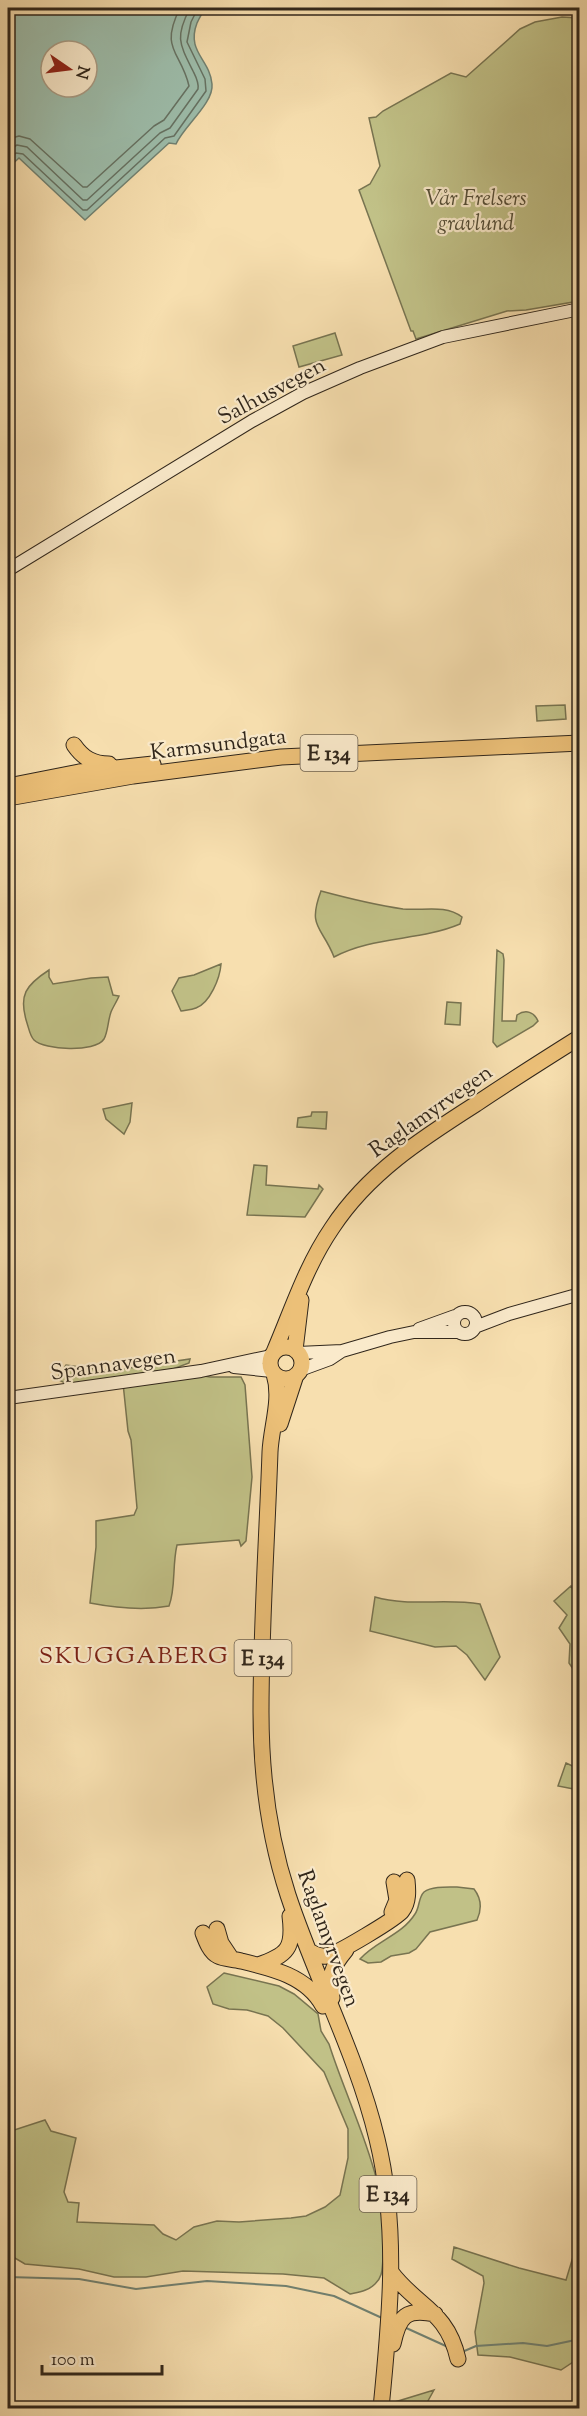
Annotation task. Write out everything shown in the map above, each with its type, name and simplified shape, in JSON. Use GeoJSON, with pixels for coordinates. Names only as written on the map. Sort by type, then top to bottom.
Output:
{"type":"FeatureCollection","features":[{"type":"Feature","properties":{"kind":"highway","name":"Karmsundgata"},"geometry":{"type":"LineString","coordinates":[[8,786],[79,772],[327,746],[579,737]]}},
{"type":"Feature","properties":{"kind":"highway","name":"Karmsundgata"},"geometry":{"type":"LineString","coordinates":[[8,798],[133,776],[281,757],[579,743]]}},
{"type":"Feature","properties":{"kind":"highway","name":"E 134"},"geometry":{"type":"LineString","coordinates":[[75,745],[84,757],[95,763],[127,766]]}},
{"type":"Feature","properties":{"kind":"highway","name":"Raglamyrvegen"},"geometry":{"type":"LineString","coordinates":[[381,2408],[392,2272],[388,2196],[377,2137],[356,2073],[288,1895],[270,1817],[261,1742],[270,1450],[277,1396],[273,1363],[293,1302],[308,1271],[336,1221],[379,1172],[417,1142],[579,1037]]}},
{"type":"Feature","properties":{"kind":"highway","name":"Raglamyrvegen"},"geometry":{"type":"LineString","coordinates":[[297,1352],[300,1303],[308,1271]]}},
{"type":"Feature","properties":{"kind":"highway"},"geometry":{"type":"LineString","coordinates":[[297,1352],[282,1348],[273,1363],[282,1379],[298,1373]]}},
{"type":"Feature","properties":{"kind":"highway","name":"E 134"},"geometry":{"type":"LineString","coordinates":[[297,1352],[302,1361],[298,1373]]}},
{"type":"Feature","properties":{"kind":"highway","name":"Raglamyrvegen"},"geometry":{"type":"LineString","coordinates":[[270,1477],[280,1426],[298,1373]]}},
{"type":"Feature","properties":{"kind":"highway","name":"E 134"},"geometry":{"type":"LineString","coordinates":[[309,1951],[324,1957],[348,1948],[388,1920],[397,1917],[406,1903],[401,1881]]}},
{"type":"Feature","properties":{"kind":"highway","name":"E 134"},"geometry":{"type":"LineString","coordinates":[[258,1965],[277,1959],[289,1946],[292,1936],[288,1895]]}},
{"type":"Feature","properties":{"kind":"highway","name":"E 134"},"geometry":{"type":"LineString","coordinates":[[210,1931],[212,1951],[218,1956],[258,1965],[292,1977],[319,1997],[335,2019]]}},
{"type":"Feature","properties":{"kind":"highway","name":"E 134"},"geometry":{"type":"LineString","coordinates":[[335,2019],[329,1983],[339,1959],[348,1948]]}},
{"type":"Feature","properties":{"kind":"highway"},"geometry":{"type":"LineString","coordinates":[[392,2272],[400,2284],[435,2314],[451,2335],[458,2359]]}},
{"type":"Feature","properties":{"kind":"highway","name":"E 134"},"geometry":{"type":"LineString","coordinates":[[384,2376],[400,2322],[407,2314],[416,2311],[435,2314]]}},
{"type":"Feature","properties":{"kind":"main road","name":"Salhusvegen"},"geometry":{"type":"LineString","coordinates":[[8,570],[252,421],[312,389],[360,368],[443,337],[579,309]]}},
{"type":"Feature","properties":{"kind":"main road"},"geometry":{"type":"LineString","coordinates":[[297,1352],[342,1351],[390,1336],[414,1332],[470,1333],[475,1327],[509,1314],[579,1294]]}},
{"type":"Feature","properties":{"kind":"main road"},"geometry":{"type":"LineString","coordinates":[[414,1332],[463,1311],[509,1314]]}},
{"type":"Feature","properties":{"kind":"main road"},"geometry":{"type":"LineString","coordinates":[[471,1313],[476,1319],[475,1327]]}},
{"type":"Feature","properties":{"kind":"main road"},"geometry":{"type":"LineString","coordinates":[[455,1316],[454,1326],[458,1332]]}},
{"type":"Feature","properties":{"kind":"main road"},"geometry":{"type":"LineString","coordinates":[[298,1373],[342,1351]]}},
{"type":"Feature","properties":{"kind":"main road","name":"Spannavegen"},"geometry":{"type":"LineString","coordinates":[[8,1398],[106,1386],[224,1367],[273,1363]]}},
{"type":"Feature","properties":{"kind":"green space","name":"Vår Frelsers gravlund"},"geometry":{"type":"Polygon","coordinates":[[[562,17],[579,18],[579,301],[507,311],[416,339],[411,331],[359,190],[370,184],[380,166],[369,118],[376,117],[451,73],[466,77],[520,29],[535,22],[562,17]]]}},
{"type":"Feature","properties":{"kind":"green space"},"geometry":{"type":"Polygon","coordinates":[[[335,333],[342,355],[299,367],[293,346],[335,333]]]}},
{"type":"Feature","properties":{"kind":"green space"},"geometry":{"type":"Polygon","coordinates":[[[565,705],[566,719],[537,721],[536,706],[565,705]]]}},
{"type":"Feature","properties":{"kind":"green space"},"geometry":{"type":"Polygon","coordinates":[[[321,891],[403,909],[448,911],[462,917],[460,924],[445,929],[365,945],[334,957],[316,920],[315,913],[321,891]]]}},
{"type":"Feature","properties":{"kind":"green space"},"geometry":{"type":"Polygon","coordinates":[[[497,950],[503,954],[504,960],[502,1021],[516,1021],[517,1015],[527,1012],[538,1021],[497,1047],[493,1042],[497,950]]]}},
{"type":"Feature","properties":{"kind":"green space"},"geometry":{"type":"Polygon","coordinates":[[[221,964],[219,976],[206,1001],[196,1008],[181,1011],[172,991],[179,978],[194,975],[221,964]]]}},
{"type":"Feature","properties":{"kind":"green space"},"geometry":{"type":"Polygon","coordinates":[[[49,970],[49,977],[53,984],[108,977],[113,995],[119,996],[111,1012],[104,1039],[99,1043],[81,1048],[58,1048],[34,1040],[24,1013],[24,998],[30,986],[49,970]]]}},
{"type":"Feature","properties":{"kind":"green space"},"geometry":{"type":"Polygon","coordinates":[[[447,1002],[461,1003],[460,1025],[445,1024],[447,1002]]]}},
{"type":"Feature","properties":{"kind":"green space"},"geometry":{"type":"Polygon","coordinates":[[[132,1103],[130,1122],[124,1134],[106,1119],[103,1109],[132,1103]]]}},
{"type":"Feature","properties":{"kind":"green space"},"geometry":{"type":"Polygon","coordinates":[[[312,1112],[327,1112],[326,1129],[297,1127],[298,1118],[311,1116],[312,1112]]]}},
{"type":"Feature","properties":{"kind":"green space"},"geometry":{"type":"Polygon","coordinates":[[[254,1165],[267,1166],[266,1185],[318,1189],[319,1185],[323,1189],[305,1217],[247,1215],[254,1165]]]}},
{"type":"Feature","properties":{"kind":"green space"},"geometry":{"type":"Polygon","coordinates":[[[190,1359],[189,1363],[173,1369],[67,1384],[59,1380],[59,1375],[66,1365],[109,1371],[190,1359]]]}},
{"type":"Feature","properties":{"kind":"green space"},"geometry":{"type":"Polygon","coordinates":[[[181,1372],[210,1377],[241,1377],[245,1385],[252,1477],[246,1541],[241,1546],[239,1540],[177,1545],[169,1606],[130,1608],[90,1603],[96,1547],[96,1521],[134,1515],[137,1508],[123,1383],[181,1372]]]}},
{"type":"Feature","properties":{"kind":"green space"},"geometry":{"type":"Polygon","coordinates":[[[571,1586],[579,1599],[579,1678],[569,1663],[570,1644],[559,1628],[567,1615],[554,1601],[571,1586]]]}},
{"type":"Feature","properties":{"kind":"green space"},"geometry":{"type":"Polygon","coordinates":[[[375,1597],[414,1602],[480,1604],[500,1657],[485,1680],[467,1655],[456,1646],[435,1647],[370,1631],[375,1597]]]}},
{"type":"Feature","properties":{"kind":"green space"},"geometry":{"type":"Polygon","coordinates":[[[566,1763],[579,1769],[579,1790],[558,1786],[566,1763]]]}},
{"type":"Feature","properties":{"kind":"green space"},"geometry":{"type":"Polygon","coordinates":[[[435,1888],[474,1889],[476,1892],[480,1904],[477,1920],[430,1932],[416,1949],[409,1953],[391,1956],[381,1962],[368,1963],[360,1959],[410,1921],[417,1911],[424,1892],[435,1888]]]}},
{"type":"Feature","properties":{"kind":"green space"},"geometry":{"type":"Polygon","coordinates":[[[224,1973],[279,1986],[294,1994],[318,2014],[321,2031],[329,2044],[376,2176],[384,2231],[382,2269],[378,2281],[366,2290],[350,2294],[324,2278],[283,2274],[183,2271],[146,2277],[114,2277],[79,2269],[25,2264],[8,2254],[8,2132],[45,2120],[51,2131],[76,2138],[64,2192],[68,2202],[79,2203],[77,2222],[154,2225],[163,2234],[176,2240],[194,2227],[217,2221],[239,2222],[306,2216],[325,2207],[340,2195],[348,2158],[348,2129],[324,2072],[283,2028],[268,2016],[213,2004],[207,1987],[224,1973]]]}},
{"type":"Feature","properties":{"kind":"green space"},"geometry":{"type":"Polygon","coordinates":[[[579,2237],[579,2358],[561,2370],[510,2357],[478,2355],[475,2332],[484,2283],[483,2276],[452,2259],[454,2247],[566,2280],[579,2237]]]}},
{"type":"Feature","properties":{"kind":"green space"},"geometry":{"type":"Polygon","coordinates":[[[434,2390],[424,2408],[391,2408],[395,2402],[434,2390]]]}},
{"type":"Feature","properties":{"kind":"water"},"geometry":{"type":"Polygon","coordinates":[[[8,8],[208,8],[203,12],[194,33],[196,48],[207,68],[212,84],[204,107],[176,144],[169,143],[85,220],[19,158],[8,168],[8,8]]]}},
{"type":"Feature","properties":{"kind":"waterway"},"geometry":{"type":"LineString","coordinates":[[8,2277],[79,2279],[136,2289],[207,2281],[286,2286],[334,2296],[382,2318]]}},
{"type":"Feature","properties":{"kind":"waterway"},"geometry":{"type":"LineString","coordinates":[[404,2327],[448,2347]]}},
{"type":"Feature","properties":{"kind":"waterway"},"geometry":{"type":"LineString","coordinates":[[462,2352],[476,2346],[523,2343],[547,2346],[580,2339]]}},
{"type":"Feature","properties":{"kind":"district","name":"SKUGGABERG"},"geometry":{"type":"Point","coordinates":[134,1655]}}]}
